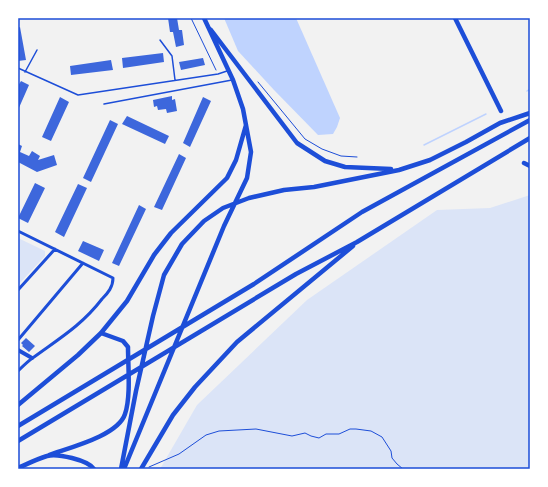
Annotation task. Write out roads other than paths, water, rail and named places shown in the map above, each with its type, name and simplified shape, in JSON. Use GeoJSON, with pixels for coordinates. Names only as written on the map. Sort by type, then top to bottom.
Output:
{"type":"FeatureCollection","features":[{"type":"Feature","properties":{"kind":"main road"},"geometry":{"type":"LineString","coordinates":[[122,469],[224,226],[247,178],[251,152],[243,109],[229,70],[204,18]]}},
{"type":"Feature","properties":{"kind":"main road"},"geometry":{"type":"LineString","coordinates":[[455,18],[501,111]]}},
{"type":"Feature","properties":{"kind":"main road"},"geometry":{"type":"LineString","coordinates":[[206,24],[224,45],[296,143],[325,161],[345,167],[399,170]]}},
{"type":"Feature","properties":{"kind":"main road"},"geometry":{"type":"LineString","coordinates":[[122,469],[136,391],[164,275],[182,244],[204,220],[224,208],[249,198],[284,190],[314,188],[399,170],[430,160],[500,123],[530,113]]}},
{"type":"Feature","properties":{"kind":"main road"},"geometry":{"type":"LineString","coordinates":[[18,426],[276,270],[345,222],[530,120]]}},
{"type":"Feature","properties":{"kind":"main road"},"geometry":{"type":"LineString","coordinates":[[18,405],[78,355],[101,333],[127,301],[154,255],[171,233],[227,178],[236,160],[246,123]]}},
{"type":"Feature","properties":{"kind":"main road"},"geometry":{"type":"LineString","coordinates":[[18,441],[213,323],[296,274],[357,242],[530,138]]}},
{"type":"Feature","properties":{"kind":"main road"},"geometry":{"type":"LineString","coordinates":[[524,163],[530,166]]}},
{"type":"Feature","properties":{"kind":"main road"},"geometry":{"type":"LineString","coordinates":[[141,469],[173,415],[195,387],[237,342],[346,253],[357,242]]}},
{"type":"Feature","properties":{"kind":"main road"},"geometry":{"type":"LineString","coordinates":[[18,468],[89,441],[113,430],[125,416],[128,401],[128,347],[123,341],[101,333]]}},
{"type":"Feature","properties":{"kind":"main road"},"geometry":{"type":"LineString","coordinates":[[49,455],[74,458],[92,466],[94,469]]}},
{"type":"Feature","properties":{"kind":"street"},"geometry":{"type":"LineString","coordinates":[[18,231],[113,278],[113,283],[109,291],[81,323],[32,358],[18,371]]}},
{"type":"Feature","properties":{"kind":"street"},"geometry":{"type":"LineString","coordinates":[[18,290],[54,249]]}},
{"type":"Feature","properties":{"kind":"street"},"geometry":{"type":"LineString","coordinates":[[18,340],[83,263]]}},
{"type":"Feature","properties":{"kind":"street"},"geometry":{"type":"LineString","coordinates":[[18,350],[32,358]]}},
{"type":"Feature","properties":{"kind":"lane"},"geometry":{"type":"LineString","coordinates":[[160,40],[172,56],[175,80]]}},
{"type":"Feature","properties":{"kind":"lane"},"geometry":{"type":"LineString","coordinates":[[25,72],[37,50]]}},
{"type":"Feature","properties":{"kind":"lane"},"geometry":{"type":"LineString","coordinates":[[18,68],[78,95],[218,74],[229,70]]}},
{"type":"Feature","properties":{"kind":"lane"},"geometry":{"type":"LineString","coordinates":[[104,104],[233,80]]}},
{"type":"Feature","properties":{"kind":"water"},"geometry":{"type":"Polygon","coordinates":[[[224,18],[296,18],[340,118],[333,134],[318,135],[274,90],[238,51],[224,18]]]}},
{"type":"Feature","properties":{"kind":"waterway"},"geometry":{"type":"LineString","coordinates":[[424,145],[486,114]]}}]}
